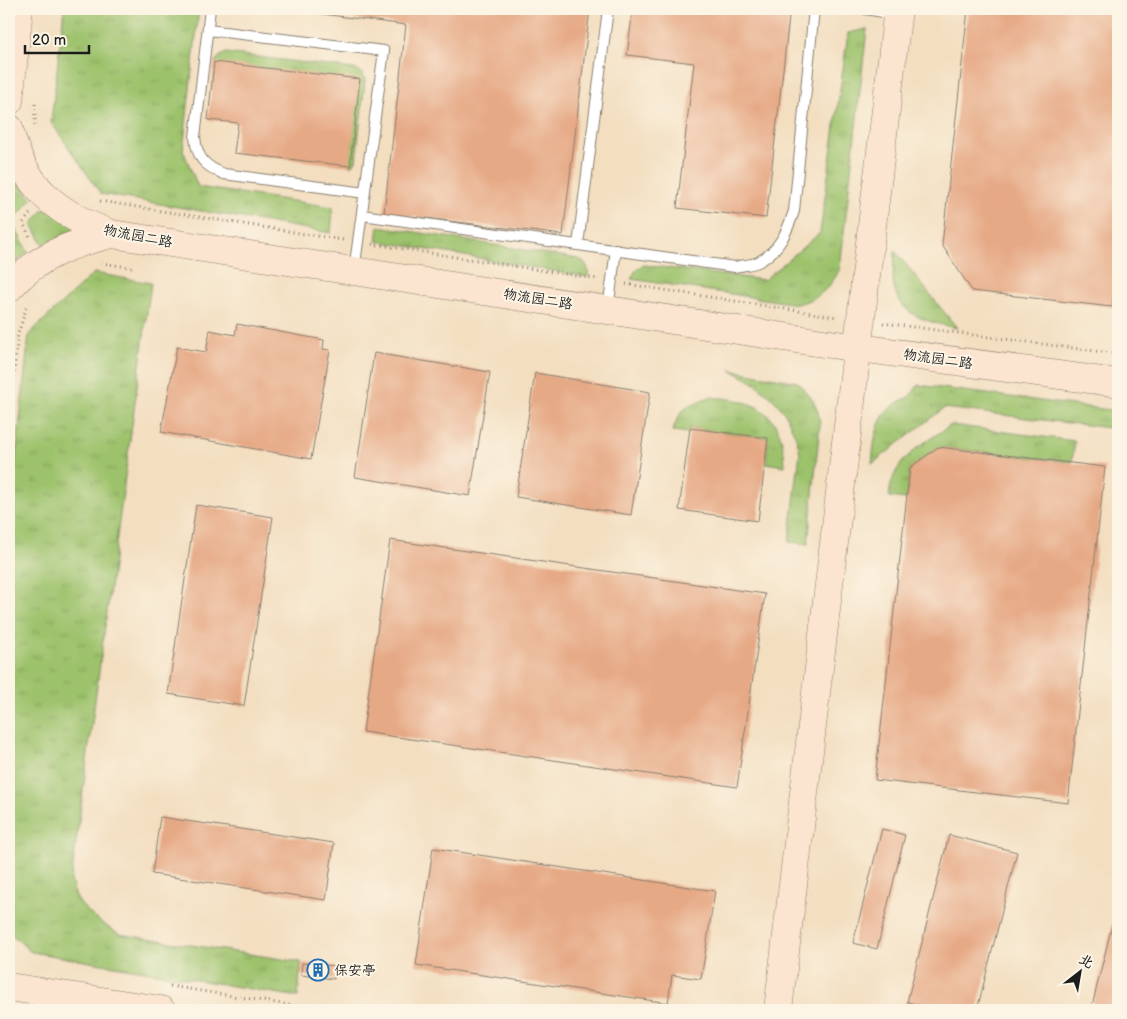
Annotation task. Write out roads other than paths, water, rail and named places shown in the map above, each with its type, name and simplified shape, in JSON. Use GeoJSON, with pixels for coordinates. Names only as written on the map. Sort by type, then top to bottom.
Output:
{"type":"FeatureCollection","features":[{"type":"Feature","properties":{"kind":"street"},"geometry":{"type":"LineString","coordinates":[[9,101],[19,9]]}},
{"type":"Feature","properties":{"kind":"street"},"geometry":{"type":"LineString","coordinates":[[778,1010],[897,11]]}},
{"type":"Feature","properties":{"kind":"street","name":"物流园二路"},"geometry":{"type":"LineString","coordinates":[[9,128],[20,163],[44,196],[76,219],[112,234],[857,348],[1118,383]]}},
{"type":"Feature","properties":{"kind":"street"},"geometry":{"type":"LineString","coordinates":[[19,294],[22,274],[41,260],[57,251],[92,238],[112,234]]}},
{"type":"Feature","properties":{"kind":"street"},"geometry":{"type":"LineString","coordinates":[[9,987],[160,1010]]}},
{"type":"Feature","properties":{"kind":"lane"},"geometry":{"type":"LineString","coordinates":[[210,9],[195,137],[196,150],[202,161],[212,169],[224,174],[365,193]]}},
{"type":"Feature","properties":{"kind":"lane"},"geometry":{"type":"LineString","coordinates":[[578,245],[608,9]]}},
{"type":"Feature","properties":{"kind":"lane"},"geometry":{"type":"LineString","coordinates":[[362,215],[735,267],[757,263],[775,250],[787,232],[794,211],[814,9]]}},
{"type":"Feature","properties":{"kind":"lane"},"geometry":{"type":"LineString","coordinates":[[865,9],[897,11]]}},
{"type":"Feature","properties":{"kind":"lane"},"geometry":{"type":"LineString","coordinates":[[208,30],[384,51],[354,271]]}},
{"type":"Feature","properties":{"kind":"lane"},"geometry":{"type":"LineString","coordinates":[[608,310],[616,250]]}},
{"type":"Feature","properties":{"kind":"place","name":"保安亭"},"geometry":{"type":"Point","coordinates":[318,970]}}]}
